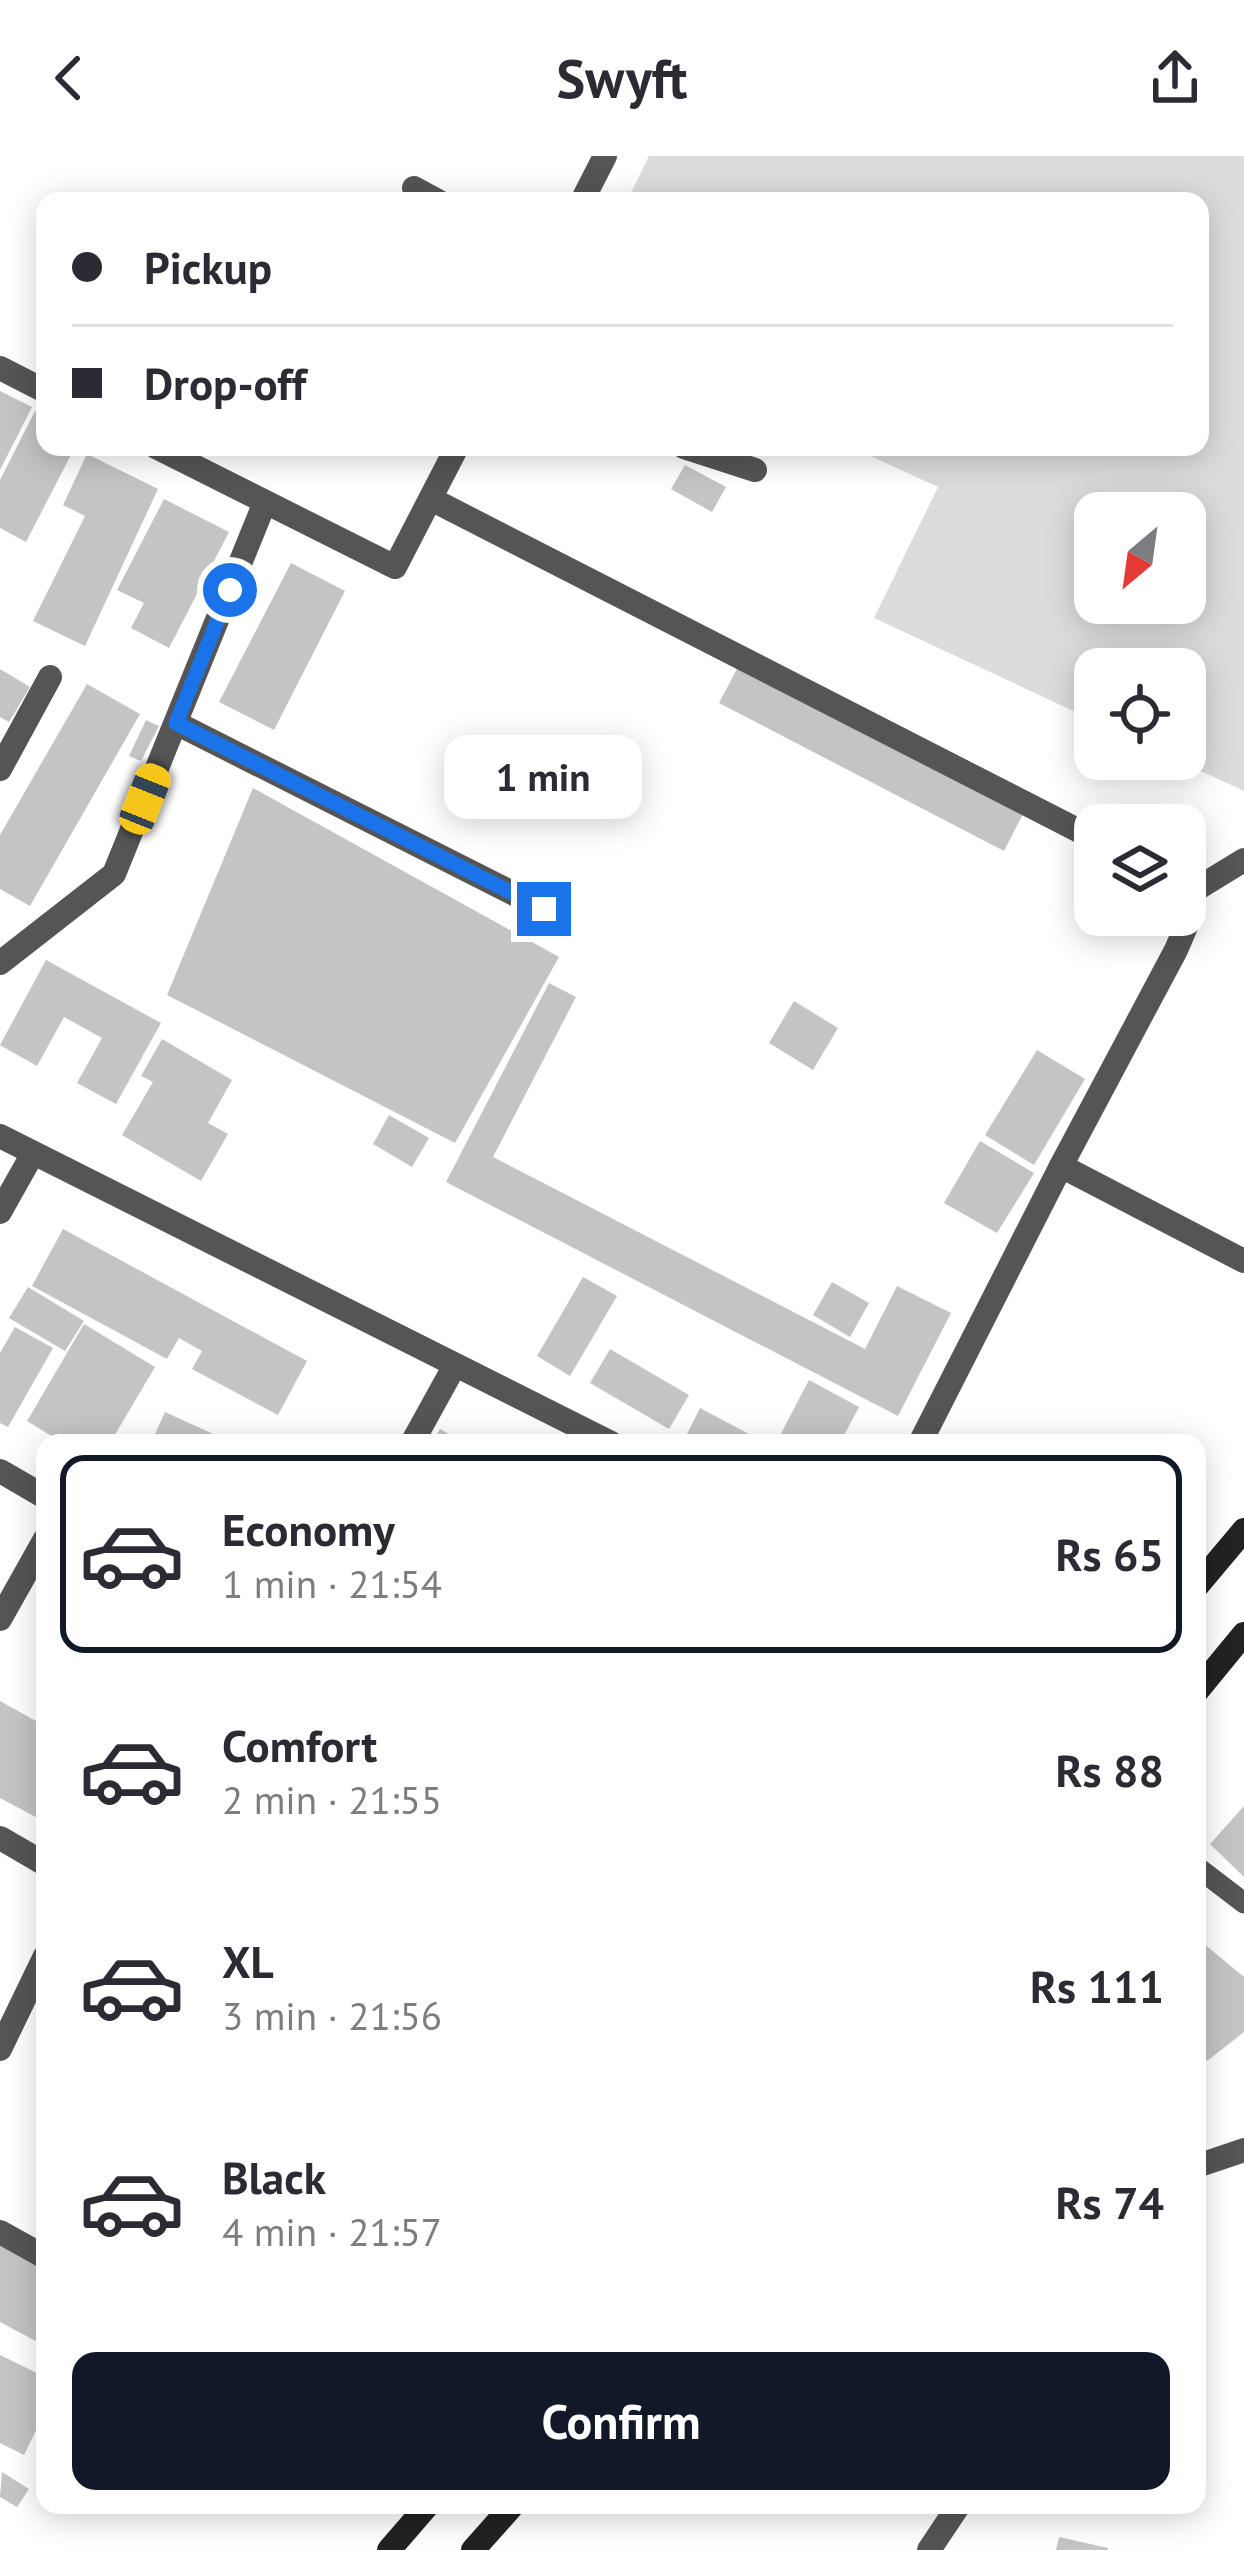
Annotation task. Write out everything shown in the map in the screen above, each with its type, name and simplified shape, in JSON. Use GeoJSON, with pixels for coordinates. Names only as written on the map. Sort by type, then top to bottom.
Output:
{"type":"FeatureCollection","features":[{"type":"Feature","properties":{"kind":"main road"},"geometry":{"type":"LineString","coordinates":[[1206,1575],[1244,1530]]}},
{"type":"Feature","properties":{"kind":"main road"},"geometry":{"type":"LineString","coordinates":[[1206,1679],[1244,1634]]}},
{"type":"Feature","properties":{"kind":"main road"},"geometry":{"type":"LineString","coordinates":[[389,2550],[420,2514]]}},
{"type":"Feature","properties":{"kind":"main road"},"geometry":{"type":"LineString","coordinates":[[472,2550],[505,2514]]}},
{"type":"Feature","properties":{"kind":"street"},"geometry":{"type":"LineString","coordinates":[[587,192],[605,156]]}},
{"type":"Feature","properties":{"kind":"street"},"geometry":{"type":"LineString","coordinates":[[415,188],[422,192]]}},
{"type":"Feature","properties":{"kind":"street"},"geometry":{"type":"LineString","coordinates":[[0,368],[36,386]]}},
{"type":"Feature","properties":{"kind":"street"},"geometry":{"type":"LineString","coordinates":[[174,456],[395,567],[452,456]]}},
{"type":"Feature","properties":{"kind":"street"},"geometry":{"type":"LineString","coordinates":[[712,456],[755,470]]}},
{"type":"Feature","properties":{"kind":"street"},"geometry":{"type":"LineString","coordinates":[[430,499],[1074,828]]}},
{"type":"Feature","properties":{"kind":"street"},"geometry":{"type":"LineString","coordinates":[[0,962],[114,874],[265,502]]}},
{"type":"Feature","properties":{"kind":"street"},"geometry":{"type":"LineString","coordinates":[[3,755],[50,677]]}},
{"type":"Feature","properties":{"kind":"street"},"geometry":{"type":"LineString","coordinates":[[176,723],[544,909]]}},
{"type":"Feature","properties":{"kind":"street"},"geometry":{"type":"LineString","coordinates":[[1206,884],[1244,860]]}},
{"type":"Feature","properties":{"kind":"street"},"geometry":{"type":"LineString","coordinates":[[925,1434],[1182,936]]}},
{"type":"Feature","properties":{"kind":"street"},"geometry":{"type":"LineString","coordinates":[[0,1136],[592,1434]]}},
{"type":"Feature","properties":{"kind":"street"},"geometry":{"type":"LineString","coordinates":[[0,1212],[32,1155]]}},
{"type":"Feature","properties":{"kind":"street"},"geometry":{"type":"LineString","coordinates":[[1060,1166],[1244,1261]]}},
{"type":"Feature","properties":{"kind":"street"},"geometry":{"type":"LineString","coordinates":[[417,1434],[455,1365]]}},
{"type":"Feature","properties":{"kind":"street"},"geometry":{"type":"LineString","coordinates":[[0,1471],[36,1492]]}},
{"type":"Feature","properties":{"kind":"street"},"geometry":{"type":"LineString","coordinates":[[0,1619],[36,1555]]}},
{"type":"Feature","properties":{"kind":"street"},"geometry":{"type":"LineString","coordinates":[[0,1838],[36,1859]]}},
{"type":"Feature","properties":{"kind":"street"},"geometry":{"type":"LineString","coordinates":[[0,2049],[36,1975]]}},
{"type":"Feature","properties":{"kind":"street"},"geometry":{"type":"LineString","coordinates":[[1206,2163],[1244,2150]]}},
{"type":"Feature","properties":{"kind":"street"},"geometry":{"type":"LineString","coordinates":[[0,2232],[36,2252]]}},
{"type":"Feature","properties":{"kind":"street"},"geometry":{"type":"LineString","coordinates":[[928,2550],[953,2514]]}},
{"type":"Feature","properties":{"kind":"lane"},"geometry":{"type":"LineString","coordinates":[[1206,1874],[1244,1903]]}},
{"type":"Feature","properties":{"kind":"shaded area"},"geometry":{"type":"Polygon","coordinates":[[[649,156],[1244,156],[1244,791],[1206,773],[1206,648],[1074,648],[1074,711],[874,618],[938,487],[871,456],[1209,456],[1209,192],[631,192],[649,156]]]}},
{"type":"Feature","properties":{"kind":"building"},"geometry":{"type":"Polygon","coordinates":[[[0,391],[32,407],[0,470],[0,391]]]}},
{"type":"Feature","properties":{"kind":"building"},"geometry":{"type":"Polygon","coordinates":[[[36,412],[36,456],[70,456],[26,542],[0,528],[0,480],[36,412]]]}},
{"type":"Feature","properties":{"kind":"building"},"geometry":{"type":"Polygon","coordinates":[[[86,456],[158,489],[85,646],[33,621],[85,516],[63,505],[86,456]]]}},
{"type":"Feature","properties":{"kind":"building"},"geometry":{"type":"Polygon","coordinates":[[[685,465],[726,487],[712,512],[671,489],[685,465]]]}},
{"type":"Feature","properties":{"kind":"building"},"geometry":{"type":"Polygon","coordinates":[[[164,499],[229,532],[169,648],[131,628],[144,603],[117,590],[164,499]]]}},
{"type":"Feature","properties":{"kind":"building"},"geometry":{"type":"Polygon","coordinates":[[[291,563],[345,591],[274,730],[219,702],[291,563]]]}},
{"type":"Feature","properties":{"kind":"building"},"geometry":{"type":"Polygon","coordinates":[[[738,667],[1023,814],[1004,851],[719,703],[738,667]]]}},
{"type":"Feature","properties":{"kind":"building"},"geometry":{"type":"Polygon","coordinates":[[[0,669],[30,687],[9,722],[0,717],[0,669]]]}},
{"type":"Feature","properties":{"kind":"building"},"geometry":{"type":"Polygon","coordinates":[[[87,684],[140,714],[30,906],[0,889],[0,835],[87,684]]]}},
{"type":"Feature","properties":{"kind":"building"},"geometry":{"type":"Polygon","coordinates":[[[146,720],[159,726],[141,761],[129,756],[146,720]]]}},
{"type":"Feature","properties":{"kind":"building"},"geometry":{"type":"Polygon","coordinates":[[[253,788],[559,957],[455,1143],[167,995],[253,788]]]}},
{"type":"Feature","properties":{"kind":"building"},"geometry":{"type":"Polygon","coordinates":[[[46,960],[161,1023],[116,1104],[77,1083],[102,1038],[64,1017],[37,1066],[0,1045],[46,960]]]}},
{"type":"Feature","properties":{"kind":"building"},"geometry":{"type":"Polygon","coordinates":[[[549,983],[576,997],[493,1157],[865,1349],[897,1286],[951,1313],[898,1416],[446,1182],[549,983]]]}},
{"type":"Feature","properties":{"kind":"building"},"geometry":{"type":"Polygon","coordinates":[[[794,1001],[838,1028],[813,1070],[769,1043],[794,1001]]]}},
{"type":"Feature","properties":{"kind":"building"},"geometry":{"type":"Polygon","coordinates":[[[162,1039],[232,1080],[208,1123],[228,1134],[201,1181],[122,1135],[153,1082],[141,1076],[162,1039]]]}},
{"type":"Feature","properties":{"kind":"building"},"geometry":{"type":"Polygon","coordinates":[[[1037,1050],[1085,1079],[1034,1165],[985,1135],[1037,1050]]]}},
{"type":"Feature","properties":{"kind":"building"},"geometry":{"type":"Polygon","coordinates":[[[389,1115],[429,1138],[412,1167],[373,1144],[389,1115]]]}},
{"type":"Feature","properties":{"kind":"building"},"geometry":{"type":"Polygon","coordinates":[[[980,1141],[1034,1173],[997,1233],[944,1203],[980,1141]]]}},
{"type":"Feature","properties":{"kind":"building"},"geometry":{"type":"Polygon","coordinates":[[[63,1229],[307,1361],[278,1415],[192,1369],[202,1351],[179,1338],[167,1359],[32,1286],[63,1229]]]}},
{"type":"Feature","properties":{"kind":"building"},"geometry":{"type":"Polygon","coordinates":[[[583,1277],[617,1296],[570,1376],[537,1356],[583,1277]]]}},
{"type":"Feature","properties":{"kind":"building"},"geometry":{"type":"Polygon","coordinates":[[[832,1282],[869,1303],[850,1337],[813,1315],[832,1282]]]}},
{"type":"Feature","properties":{"kind":"building"},"geometry":{"type":"Polygon","coordinates":[[[28,1287],[84,1321],[65,1351],[9,1318],[28,1287]]]}},
{"type":"Feature","properties":{"kind":"building"},"geometry":{"type":"Polygon","coordinates":[[[84,1324],[155,1367],[115,1434],[48,1434],[27,1421],[84,1324]]]}},
{"type":"Feature","properties":{"kind":"building"},"geometry":{"type":"Polygon","coordinates":[[[15,1327],[53,1348],[8,1427],[0,1423],[0,1353],[15,1327]]]}},
{"type":"Feature","properties":{"kind":"building"},"geometry":{"type":"Polygon","coordinates":[[[610,1349],[689,1395],[669,1429],[590,1383],[610,1349]]]}},
{"type":"Feature","properties":{"kind":"building"},"geometry":{"type":"Polygon","coordinates":[[[809,1380],[859,1407],[845,1434],[781,1434],[809,1380]]]}},
{"type":"Feature","properties":{"kind":"building"},"geometry":{"type":"Polygon","coordinates":[[[700,1408],[749,1434],[687,1434],[700,1408]]]}},
{"type":"Feature","properties":{"kind":"building"},"geometry":{"type":"Polygon","coordinates":[[[165,1412],[213,1434],[155,1434],[165,1412]]]}},
{"type":"Feature","properties":{"kind":"building"},"geometry":{"type":"Polygon","coordinates":[[[0,1701],[36,1721],[36,1817],[0,1798],[0,1701]]]}},
{"type":"Feature","properties":{"kind":"building"},"geometry":{"type":"Polygon","coordinates":[[[1244,1806],[1244,1877],[1210,1844],[1244,1806]]]}},
{"type":"Feature","properties":{"kind":"building"},"geometry":{"type":"Polygon","coordinates":[[[1206,1945],[1244,1977],[1244,2032],[1207,2061],[1206,1945]]]}},
{"type":"Feature","properties":{"kind":"building"},"geometry":{"type":"Polygon","coordinates":[[[0,2241],[36,2260],[36,2341],[0,2322],[0,2241]]]}},
{"type":"Feature","properties":{"kind":"building"},"geometry":{"type":"Polygon","coordinates":[[[0,2355],[36,2373],[36,2430],[24,2455],[0,2443],[0,2355]]]}},
{"type":"Feature","properties":{"kind":"building"},"geometry":{"type":"Polygon","coordinates":[[[2,2472],[29,2489],[17,2507],[0,2497],[2,2472]]]}},
{"type":"Feature","properties":{"kind":"building"},"geometry":{"type":"Polygon","coordinates":[[[1059,2537],[1108,2548],[1108,2550],[1056,2550],[1059,2537]]]}},
{"type":"Feature","properties":{"kind":"route"},"geometry":{"type":"LineString","coordinates":[[230,590],[176,723],[544,909]]}}]}
